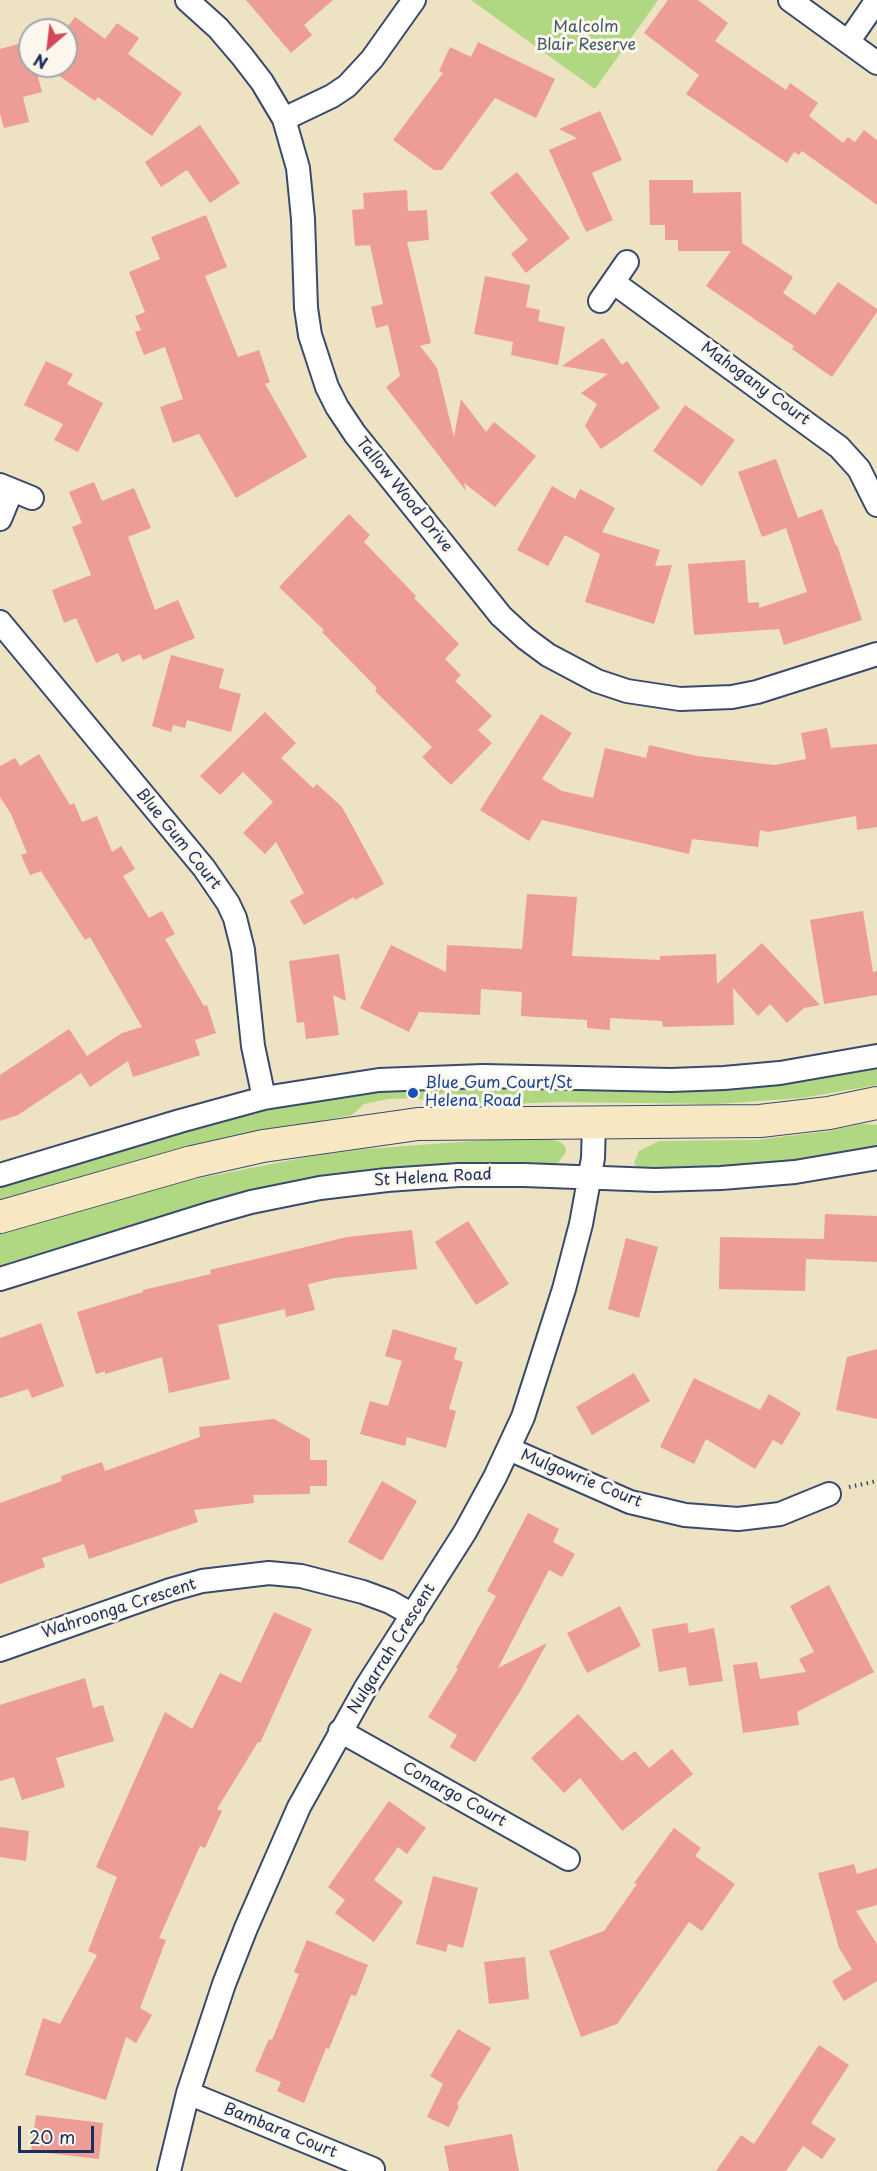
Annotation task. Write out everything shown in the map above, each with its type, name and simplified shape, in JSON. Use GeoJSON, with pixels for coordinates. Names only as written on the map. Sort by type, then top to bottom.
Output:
{"type":"FeatureCollection","features":[{"type":"Feature","properties":{"kind":"main road"},"geometry":{"type":"LineString","coordinates":[[0,1217],[192,1162],[263,1146],[418,1124],[760,1121],[829,1113],[877,1103]]}},
{"type":"Feature","properties":{"kind":"street","name":"Tallow Wood Drive"},"geometry":{"type":"LineString","coordinates":[[187,0],[218,28],[242,56],[262,82],[284,119],[298,168],[303,219],[306,308],[310,335],[327,387],[337,407],[355,434],[501,616],[548,655],[597,681],[627,691],[680,699],[716,699],[757,692],[877,654]]}},
{"type":"Feature","properties":{"kind":"street"},"geometry":{"type":"LineString","coordinates":[[284,119],[332,96],[347,86],[372,60],[414,0]]}},
{"type":"Feature","properties":{"kind":"street"},"geometry":{"type":"LineString","coordinates":[[790,0],[877,63]]}},
{"type":"Feature","properties":{"kind":"street"},"geometry":{"type":"LineString","coordinates":[[848,42],[877,0]]}},
{"type":"Feature","properties":{"kind":"street"},"geometry":{"type":"LineString","coordinates":[[600,301],[627,262]]}},
{"type":"Feature","properties":{"kind":"street","name":"Mahogany Court"},"geometry":{"type":"LineString","coordinates":[[613,282],[834,442],[859,469],[877,505]]}},
{"type":"Feature","properties":{"kind":"street"},"geometry":{"type":"LineString","coordinates":[[0,519],[14,491]]}},
{"type":"Feature","properties":{"kind":"street","name":"Blue Gum Court"},"geometry":{"type":"LineString","coordinates":[[0,622],[204,868],[228,903],[235,918],[243,950],[253,1046],[264,1098]]}},
{"type":"Feature","properties":{"kind":"street"},"geometry":{"type":"LineString","coordinates":[[0,1175],[264,1098],[379,1080],[549,1076],[671,1080],[724,1078],[780,1073],[877,1056]]}},
{"type":"Feature","properties":{"kind":"street","name":"Nulgarrah Crescent"},"geometry":{"type":"LineString","coordinates":[[169,2171],[188,2093],[224,1984],[299,1807],[340,1731],[470,1522],[509,1449],[536,1381],[581,1224],[590,1178],[594,1122]]}},
{"type":"Feature","properties":{"kind":"street","name":"St Helena Road"},"geometry":{"type":"LineString","coordinates":[[0,1279],[212,1213],[251,1202],[320,1188],[387,1179],[459,1175],[655,1180],[758,1176],[877,1158]]}},
{"type":"Feature","properties":{"kind":"street","name":"Mulgowrie Court"},"geometry":{"type":"LineString","coordinates":[[509,1449],[630,1502],[685,1515],[738,1519],[780,1514],[829,1494]]}},
{"type":"Feature","properties":{"kind":"street","name":"Wahroonga Crescent"},"geometry":{"type":"LineString","coordinates":[[0,1650],[170,1590],[202,1581],[269,1574],[301,1576],[352,1588],[390,1602],[413,1615]]}},
{"type":"Feature","properties":{"kind":"street","name":"Conargo Court"},"geometry":{"type":"LineString","coordinates":[[340,1731],[568,1859]]}},
{"type":"Feature","properties":{"kind":"street","name":"Bambara Court"},"geometry":{"type":"LineString","coordinates":[[188,2093],[373,2169]]}},
{"type":"Feature","properties":{"kind":"green space","name":"Malcolm Blair Reserve"},"geometry":{"type":"Polygon","coordinates":[[[471,0],[658,0],[595,89],[471,0]]]}},
{"type":"Feature","properties":{"kind":"green space"},"geometry":{"type":"Polygon","coordinates":[[[877,1066],[877,1085],[802,1098],[717,1104],[559,1102],[459,1106],[413,1098],[388,1099],[364,1104],[352,1115],[226,1139],[114,1168],[0,1202],[0,1187],[226,1119],[289,1105],[374,1092],[452,1086],[547,1087],[630,1092],[767,1086],[877,1066]]]}},
{"type":"Feature","properties":{"kind":"green space"},"geometry":{"type":"Polygon","coordinates":[[[862,1124],[877,1125],[877,1147],[812,1159],[721,1167],[657,1170],[642,1169],[634,1163],[639,1151],[659,1141],[755,1140],[829,1131],[862,1124]]]}},
{"type":"Feature","properties":{"kind":"green space"},"geometry":{"type":"Polygon","coordinates":[[[501,1139],[553,1140],[565,1146],[566,1152],[558,1163],[552,1165],[478,1164],[398,1168],[305,1178],[179,1211],[0,1267],[0,1232],[175,1183],[307,1157],[365,1149],[501,1139]]]}},
{"type":"Feature","properties":{"kind":"building"},"geometry":{"type":"Polygon","coordinates":[[[246,0],[333,0],[304,25],[312,35],[291,53],[246,0]]]}},
{"type":"Feature","properties":{"kind":"building"},"geometry":{"type":"Polygon","coordinates":[[[668,0],[698,0],[728,23],[715,41],[786,90],[790,83],[818,103],[809,116],[843,143],[848,137],[855,142],[864,130],[877,140],[877,205],[802,151],[799,155],[794,152],[787,163],[686,94],[699,75],[644,33],[668,0]]]}},
{"type":"Feature","properties":{"kind":"building"},"geometry":{"type":"Polygon","coordinates":[[[78,19],[105,39],[117,23],[139,38],[128,54],[182,93],[152,136],[98,97],[95,101],[62,78],[78,78],[78,19]]]}},
{"type":"Feature","properties":{"kind":"building"},"geometry":{"type":"Polygon","coordinates":[[[478,42],[555,79],[536,118],[495,98],[442,170],[434,170],[393,140],[443,73],[439,71],[450,47],[471,57],[478,42]]]}},
{"type":"Feature","properties":{"kind":"building"},"geometry":{"type":"Polygon","coordinates":[[[18,44],[18,78],[38,78],[42,92],[23,97],[29,122],[4,128],[0,114],[0,49],[18,44]]]}},
{"type":"Feature","properties":{"kind":"building"},"geometry":{"type":"Polygon","coordinates":[[[600,111],[622,160],[592,173],[613,220],[586,232],[549,150],[577,138],[559,129],[600,111]]]}},
{"type":"Feature","properties":{"kind":"building"},"geometry":{"type":"Polygon","coordinates":[[[200,125],[240,183],[210,203],[187,170],[161,187],[145,162],[200,125]]]}},
{"type":"Feature","properties":{"kind":"building"},"geometry":{"type":"Polygon","coordinates":[[[517,172],[570,238],[526,273],[511,254],[528,240],[490,193],[517,172]]]}},
{"type":"Feature","properties":{"kind":"building"},"geometry":{"type":"Polygon","coordinates":[[[649,180],[693,180],[693,193],[741,192],[742,243],[793,277],[783,293],[815,315],[838,282],[877,309],[832,377],[792,349],[794,346],[706,286],[731,251],[678,251],[678,240],[665,240],[665,225],[650,225],[649,180]]]}},
{"type":"Feature","properties":{"kind":"building"},"geometry":{"type":"Polygon","coordinates":[[[407,190],[408,211],[427,210],[429,240],[407,242],[431,343],[420,346],[437,368],[454,437],[461,399],[486,432],[494,422],[536,456],[495,507],[464,483],[466,491],[386,387],[400,376],[388,325],[376,328],[371,307],[383,304],[370,245],[355,246],[352,210],[364,209],[363,193],[407,190]]]}},
{"type":"Feature","properties":{"kind":"building"},"geometry":{"type":"Polygon","coordinates":[[[206,215],[227,267],[205,276],[238,357],[259,350],[270,382],[265,384],[307,457],[236,498],[199,434],[173,443],[160,407],[183,399],[165,347],[144,355],[135,332],[141,330],[135,316],[145,312],[129,272],[160,259],[151,237],[206,215]]]}},
{"type":"Feature","properties":{"kind":"building"},"geometry":{"type":"Polygon","coordinates":[[[485,276],[530,285],[526,307],[540,310],[538,321],[565,327],[558,365],[511,355],[513,342],[474,334],[485,276]]]}},
{"type":"Feature","properties":{"kind":"building"},"geometry":{"type":"Polygon","coordinates":[[[603,338],[622,365],[627,361],[660,408],[601,449],[585,426],[597,404],[581,393],[608,374],[562,366],[603,338]]]}},
{"type":"Feature","properties":{"kind":"building"},"geometry":{"type":"Polygon","coordinates":[[[46,361],[73,374],[67,384],[103,403],[78,452],[54,440],[63,424],[24,405],[46,361]]]}},
{"type":"Feature","properties":{"kind":"building"},"geometry":{"type":"Polygon","coordinates":[[[685,405],[735,440],[702,486],[653,451],[685,405]]]}},
{"type":"Feature","properties":{"kind":"building"},"geometry":{"type":"Polygon","coordinates":[[[776,459],[798,518],[822,509],[837,545],[862,620],[784,645],[779,629],[694,635],[688,564],[745,560],[748,603],[759,602],[759,608],[807,592],[786,528],[762,537],[738,472],[776,459]]]}},
{"type":"Feature","properties":{"kind":"building"},"geometry":{"type":"Polygon","coordinates":[[[94,482],[102,501],[134,488],[151,528],[128,537],[155,610],[178,600],[195,638],[143,660],[140,654],[122,662],[118,653],[96,663],[76,618],[64,623],[52,590],[91,575],[72,527],[82,523],[69,492],[94,482]]]}},
{"type":"Feature","properties":{"kind":"building"},"geometry":{"type":"Polygon","coordinates":[[[552,486],[575,499],[580,489],[615,508],[602,532],[660,550],[655,566],[672,565],[654,624],[585,602],[600,554],[565,535],[548,566],[517,550],[552,486]]]}},
{"type":"Feature","properties":{"kind":"building"},"geometry":{"type":"Polygon","coordinates":[[[349,514],[370,535],[364,542],[459,644],[445,659],[461,675],[455,681],[492,716],[478,730],[492,743],[451,785],[422,757],[432,747],[375,691],[377,688],[322,632],[324,630],[279,587],[349,514]]]}},
{"type":"Feature","properties":{"kind":"building"},"geometry":{"type":"Polygon","coordinates":[[[171,655],[224,669],[219,688],[241,694],[231,732],[187,720],[185,728],[173,725],[171,732],[152,726],[171,655]]]}},
{"type":"Feature","properties":{"kind":"building"},"geometry":{"type":"Polygon","coordinates":[[[265,712],[296,743],[281,758],[313,788],[317,784],[342,807],[384,884],[355,900],[354,897],[304,925],[290,901],[304,893],[276,842],[265,854],[243,833],[273,802],[243,772],[220,795],[200,776],[265,712]]]}},
{"type":"Feature","properties":{"kind":"building"},"geometry":{"type":"Polygon","coordinates":[[[541,714],[572,733],[542,779],[562,791],[593,798],[605,748],[646,758],[649,745],[697,756],[774,765],[806,759],[801,733],[827,728],[831,748],[877,744],[877,827],[857,830],[856,816],[768,832],[760,830],[758,847],[692,839],[689,854],[542,820],[529,841],[480,810],[541,714]]]}},
{"type":"Feature","properties":{"kind":"building"},"geometry":{"type":"Polygon","coordinates":[[[39,754],[70,805],[74,803],[82,822],[97,816],[112,852],[121,846],[135,869],[123,876],[149,918],[162,911],[175,934],[165,939],[204,1006],[207,1005],[216,1033],[195,1040],[200,1055],[133,1077],[128,1061],[90,1087],[81,1073],[18,1115],[0,1121],[0,1075],[69,1029],[87,1056],[122,1033],[142,1027],[90,937],[85,940],[41,871],[30,875],[21,855],[27,853],[11,814],[0,797],[0,766],[15,758],[20,766],[39,754]]]}},
{"type":"Feature","properties":{"kind":"building"},"geometry":{"type":"Polygon","coordinates":[[[527,894],[577,897],[572,956],[660,960],[660,956],[716,954],[717,984],[762,943],[820,1005],[804,1008],[787,1023],[770,1004],[758,1016],[733,988],[734,1025],[663,1027],[662,1021],[610,1018],[610,1030],[587,1028],[587,1020],[521,1016],[522,992],[481,989],[480,1015],[419,1012],[409,1032],[360,1008],[391,945],[446,972],[447,945],[522,949],[527,894]]]}},
{"type":"Feature","properties":{"kind":"building"},"geometry":{"type":"Polygon","coordinates":[[[863,911],[873,972],[877,971],[877,995],[824,1004],[810,920],[863,911]]]}},
{"type":"Feature","properties":{"kind":"building"},"geometry":{"type":"Polygon","coordinates":[[[339,954],[346,1001],[333,995],[339,1035],[306,1039],[304,1022],[297,1023],[289,961],[339,954]]]}},
{"type":"Feature","properties":{"kind":"building"},"geometry":{"type":"Polygon","coordinates":[[[825,1214],[877,1216],[877,1262],[806,1259],[805,1291],[719,1289],[720,1237],[824,1239],[825,1214]]]}},
{"type":"Feature","properties":{"kind":"building"},"geometry":{"type":"Polygon","coordinates":[[[468,1221],[509,1284],[476,1305],[435,1242],[468,1221]]]}},
{"type":"Feature","properties":{"kind":"building"},"geometry":{"type":"Polygon","coordinates":[[[412,1230],[417,1269],[335,1278],[308,1284],[315,1310],[286,1317],[285,1309],[218,1325],[230,1379],[169,1393],[162,1357],[105,1374],[105,1371],[96,1374],[77,1312],[143,1292],[143,1290],[211,1274],[210,1270],[347,1237],[412,1230]]]}},
{"type":"Feature","properties":{"kind":"building"},"geometry":{"type":"Polygon","coordinates":[[[626,1238],[658,1247],[639,1318],[608,1309],[626,1238]]]}},
{"type":"Feature","properties":{"kind":"building"},"geometry":{"type":"Polygon","coordinates":[[[41,1323],[64,1386],[32,1398],[28,1389],[0,1398],[0,1338],[41,1323]]]}},
{"type":"Feature","properties":{"kind":"building"},"geometry":{"type":"Polygon","coordinates":[[[393,1329],[457,1348],[454,1359],[463,1362],[449,1409],[456,1411],[446,1448],[407,1437],[405,1446],[360,1434],[370,1401],[388,1406],[402,1361],[385,1356],[393,1329]]]}},
{"type":"Feature","properties":{"kind":"building"},"geometry":{"type":"Polygon","coordinates":[[[877,1349],[877,1419],[836,1410],[847,1357],[877,1349]]]}},
{"type":"Feature","properties":{"kind":"building"},"geometry":{"type":"Polygon","coordinates":[[[634,1373],[650,1401],[592,1435],[576,1407],[634,1373]]]}},
{"type":"Feature","properties":{"kind":"building"},"geometry":{"type":"Polygon","coordinates":[[[694,1378],[760,1410],[769,1394],[801,1413],[782,1445],[773,1440],[755,1469],[706,1439],[694,1464],[660,1447],[694,1378]]]}},
{"type":"Feature","properties":{"kind":"building"},"geometry":{"type":"Polygon","coordinates":[[[274,1419],[310,1439],[310,1460],[327,1460],[327,1486],[310,1486],[310,1494],[253,1495],[254,1503],[194,1510],[198,1522],[89,1559],[84,1544],[42,1558],[45,1567],[0,1584],[0,1503],[62,1481],[61,1476],[102,1462],[105,1471],[200,1437],[199,1427],[274,1419]]]}},
{"type":"Feature","properties":{"kind":"building"},"geometry":{"type":"Polygon","coordinates":[[[382,1481],[417,1501],[382,1561],[348,1542],[382,1481]]]}},
{"type":"Feature","properties":{"kind":"building"},"geometry":{"type":"Polygon","coordinates":[[[528,1513],[559,1529],[553,1542],[575,1554],[562,1577],[549,1570],[498,1668],[547,1643],[521,1690],[475,1762],[450,1747],[457,1735],[428,1717],[458,1669],[456,1668],[496,1596],[487,1591],[528,1513]]]}},
{"type":"Feature","properties":{"kind":"building"},"geometry":{"type":"Polygon","coordinates":[[[829,1585],[874,1672],[797,1712],[799,1725],[743,1733],[733,1665],[757,1662],[760,1679],[806,1672],[799,1659],[814,1652],[790,1606],[829,1585]]]}},
{"type":"Feature","properties":{"kind":"building"},"geometry":{"type":"Polygon","coordinates":[[[620,1606],[641,1646],[587,1673],[567,1633],[620,1606]]]}},
{"type":"Feature","properties":{"kind":"building"},"geometry":{"type":"Polygon","coordinates":[[[274,1612],[312,1629],[260,1743],[258,1742],[217,1809],[222,1811],[205,1848],[200,1846],[159,1938],[166,1940],[140,2008],[152,2015],[136,2043],[126,2037],[106,2100],[25,2075],[43,2018],[60,2024],[97,1955],[88,1951],[117,1877],[96,1867],[165,1712],[192,1729],[220,1673],[241,1683],[274,1612]]]}},
{"type":"Feature","properties":{"kind":"building"},"geometry":{"type":"Polygon","coordinates":[[[687,1623],[689,1633],[714,1628],[723,1681],[689,1686],[686,1667],[659,1672],[652,1629],[687,1623]]]}},
{"type":"Feature","properties":{"kind":"building"},"geometry":{"type":"Polygon","coordinates":[[[85,1678],[93,1708],[103,1705],[114,1741],[56,1758],[65,1787],[22,1800],[14,1777],[0,1781],[0,1705],[85,1678]]]}},
{"type":"Feature","properties":{"kind":"building"},"geometry":{"type":"Polygon","coordinates":[[[578,1714],[622,1761],[635,1751],[649,1768],[672,1749],[693,1774],[622,1831],[580,1778],[564,1793],[531,1758],[578,1714]]]}},
{"type":"Feature","properties":{"kind":"building"},"geometry":{"type":"Polygon","coordinates":[[[389,1801],[426,1828],[407,1854],[398,1847],[374,1880],[403,1902],[374,1942],[335,1913],[345,1900],[328,1887],[389,1801]]]}},
{"type":"Feature","properties":{"kind":"building"},"geometry":{"type":"Polygon","coordinates":[[[0,1827],[29,1831],[26,1861],[0,1857],[0,1827]]]}},
{"type":"Feature","properties":{"kind":"building"},"geometry":{"type":"Polygon","coordinates":[[[674,1828],[701,1848],[695,1856],[735,1884],[702,1931],[689,1922],[617,2024],[581,2037],[549,1951],[604,1931],[637,1884],[634,1883],[674,1828]]]}},
{"type":"Feature","properties":{"kind":"building"},"geometry":{"type":"Polygon","coordinates":[[[854,1864],[857,1874],[877,1868],[877,1905],[856,1911],[877,1944],[877,1981],[844,2001],[832,1981],[852,1969],[839,1948],[818,1873],[854,1864]]]}},
{"type":"Feature","properties":{"kind":"building"},"geometry":{"type":"Polygon","coordinates":[[[433,1876],[478,1888],[463,1948],[448,1944],[446,1952],[416,1944],[433,1876]]]}},
{"type":"Feature","properties":{"kind":"building"},"geometry":{"type":"Polygon","coordinates":[[[307,1940],[368,1965],[356,1996],[351,1995],[329,2049],[326,2048],[304,2103],[277,2091],[281,2082],[255,2071],[269,2039],[272,2040],[299,1974],[294,1972],[307,1940]]]}},
{"type":"Feature","properties":{"kind":"building"},"geometry":{"type":"Polygon","coordinates":[[[525,1957],[529,1999],[489,2004],[484,1962],[525,1957]]]}},
{"type":"Feature","properties":{"kind":"building"},"geometry":{"type":"Polygon","coordinates":[[[458,2029],[491,2048],[457,2104],[459,2106],[449,2127],[427,2117],[443,2084],[430,2076],[458,2029]]]}},
{"type":"Feature","properties":{"kind":"building"},"geometry":{"type":"Polygon","coordinates":[[[819,2045],[849,2065],[811,2123],[836,2139],[822,2159],[803,2146],[786,2171],[716,2171],[741,2135],[754,2144],[819,2045]]]}},
{"type":"Feature","properties":{"kind":"building"},"geometry":{"type":"Polygon","coordinates":[[[36,2115],[103,2123],[99,2159],[31,2151],[36,2115]]]}},
{"type":"Feature","properties":{"kind":"building"},"geometry":{"type":"Polygon","coordinates":[[[512,2134],[519,2171],[449,2171],[444,2146],[512,2134]]]}},
{"type":"Feature","properties":{"kind":"place","name":"Blue Gum Court/St Helena Road"},"geometry":{"type":"Point","coordinates":[413,1093]}}]}
